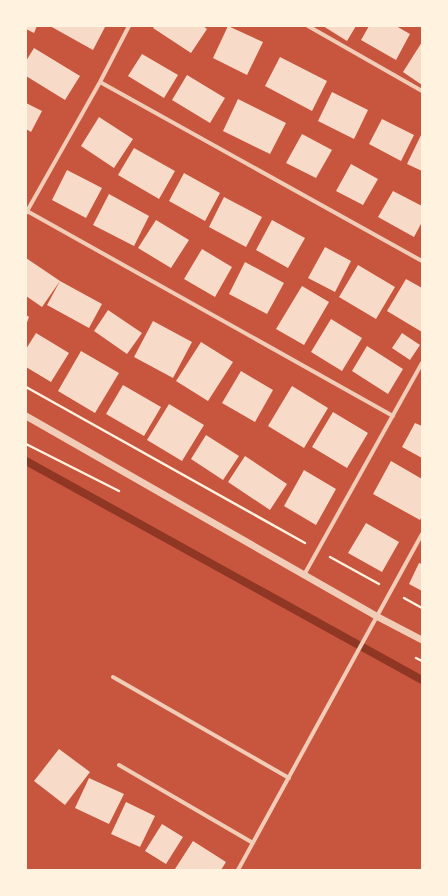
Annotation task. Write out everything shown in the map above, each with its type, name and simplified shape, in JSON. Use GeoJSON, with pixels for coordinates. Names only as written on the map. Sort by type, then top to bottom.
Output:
{"type":"FeatureCollection","features":[{"type":"Feature","properties":{"kind":"street"},"geometry":{"type":"LineString","coordinates":[[129,26],[100,82],[27,212],[393,416]]}},
{"type":"Feature","properties":{"kind":"street"},"geometry":{"type":"LineString","coordinates":[[308,26],[422,91]]}},
{"type":"Feature","properties":{"kind":"street"},"geometry":{"type":"LineString","coordinates":[[100,82],[422,261]]}},
{"type":"Feature","properties":{"kind":"street"},"geometry":{"type":"LineString","coordinates":[[304,575],[422,363]]}},
{"type":"Feature","properties":{"kind":"street"},"geometry":{"type":"LineString","coordinates":[[26,416],[378,617],[422,640]]}},
{"type":"Feature","properties":{"kind":"street"},"geometry":{"type":"LineString","coordinates":[[238,870],[378,617],[422,534]]}},
{"type":"Feature","properties":{"kind":"street"},"geometry":{"type":"LineString","coordinates":[[113,677],[289,778]]}},
{"type":"Feature","properties":{"kind":"street"},"geometry":{"type":"LineString","coordinates":[[119,765],[253,843]]}},
{"type":"Feature","properties":{"kind":"path"},"geometry":{"type":"LineString","coordinates":[[26,387],[422,608]]}},
{"type":"Feature","properties":{"kind":"building"},"geometry":{"type":"Polygon","coordinates":[[[26,26],[37,26],[34,33],[26,29],[26,26]]]}},
{"type":"Feature","properties":{"kind":"building"},"geometry":{"type":"Polygon","coordinates":[[[50,26],[103,26],[105,27],[93,50],[50,26]]]}},
{"type":"Feature","properties":{"kind":"building"},"geometry":{"type":"Polygon","coordinates":[[[155,26],[203,26],[207,29],[191,53],[153,28],[155,26]]]}},
{"type":"Feature","properties":{"kind":"building"},"geometry":{"type":"Polygon","coordinates":[[[228,26],[263,42],[247,75],[213,58],[228,26]]]}},
{"type":"Feature","properties":{"kind":"building"},"geometry":{"type":"Polygon","coordinates":[[[323,26],[356,26],[347,41],[323,26]]]}},
{"type":"Feature","properties":{"kind":"building"},"geometry":{"type":"Polygon","coordinates":[[[369,26],[396,26],[410,34],[396,60],[361,40],[369,26]]]}},
{"type":"Feature","properties":{"kind":"building"},"geometry":{"type":"Polygon","coordinates":[[[422,42],[422,85],[403,72],[422,42]]]}},
{"type":"Feature","properties":{"kind":"building"},"geometry":{"type":"Polygon","coordinates":[[[34,48],[80,76],[65,100],[26,76],[26,61],[34,48]]]}},
{"type":"Feature","properties":{"kind":"building"},"geometry":{"type":"Polygon","coordinates":[[[142,54],[178,75],[164,98],[128,76],[142,54]]]}},
{"type":"Feature","properties":{"kind":"building"},"geometry":{"type":"Polygon","coordinates":[[[280,57],[327,81],[312,111],[265,86],[280,57]]]}},
{"type":"Feature","properties":{"kind":"building"},"geometry":{"type":"Polygon","coordinates":[[[187,75],[225,98],[210,123],[172,100],[187,75]]]}},
{"type":"Feature","properties":{"kind":"building"},"geometry":{"type":"Polygon","coordinates":[[[332,92],[368,110],[354,139],[318,121],[332,92]]]}},
{"type":"Feature","properties":{"kind":"building"},"geometry":{"type":"Polygon","coordinates":[[[238,99],[286,123],[270,154],[223,131],[238,99]]]}},
{"type":"Feature","properties":{"kind":"building"},"geometry":{"type":"Polygon","coordinates":[[[26,103],[42,111],[31,132],[26,129],[26,103]]]}},
{"type":"Feature","properties":{"kind":"building"},"geometry":{"type":"Polygon","coordinates":[[[99,117],[133,139],[114,168],[81,146],[99,117]]]}},
{"type":"Feature","properties":{"kind":"building"},"geometry":{"type":"Polygon","coordinates":[[[382,119],[414,135],[401,161],[369,144],[382,119]]]}},
{"type":"Feature","properties":{"kind":"building"},"geometry":{"type":"Polygon","coordinates":[[[422,133],[422,171],[407,164],[422,133]]]}},
{"type":"Feature","properties":{"kind":"building"},"geometry":{"type":"Polygon","coordinates":[[[302,134],[332,150],[316,178],[286,163],[302,134]]]}},
{"type":"Feature","properties":{"kind":"building"},"geometry":{"type":"Polygon","coordinates":[[[134,148],[175,171],[159,199],[118,175],[134,148]]]}},
{"type":"Feature","properties":{"kind":"building"},"geometry":{"type":"Polygon","coordinates":[[[351,164],[378,179],[363,205],[336,191],[351,164]]]}},
{"type":"Feature","properties":{"kind":"building"},"geometry":{"type":"Polygon","coordinates":[[[67,170],[102,188],[86,218],[52,200],[67,170]]]}},
{"type":"Feature","properties":{"kind":"building"},"geometry":{"type":"Polygon","coordinates":[[[184,173],[220,193],[205,221],[169,201],[184,173]]]}},
{"type":"Feature","properties":{"kind":"building"},"geometry":{"type":"Polygon","coordinates":[[[393,191],[422,206],[422,222],[414,237],[378,217],[393,191]]]}},
{"type":"Feature","properties":{"kind":"building"},"geometry":{"type":"Polygon","coordinates":[[[109,194],[149,216],[134,246],[93,225],[109,194]]]}},
{"type":"Feature","properties":{"kind":"building"},"geometry":{"type":"Polygon","coordinates":[[[224,197],[262,217],[246,247],[209,227],[224,197]]]}},
{"type":"Feature","properties":{"kind":"building"},"geometry":{"type":"Polygon","coordinates":[[[156,220],[189,240],[171,268],[138,248],[156,220]]]}},
{"type":"Feature","properties":{"kind":"building"},"geometry":{"type":"Polygon","coordinates":[[[272,220],[305,238],[288,268],[256,250],[272,220]]]}},
{"type":"Feature","properties":{"kind":"building"},"geometry":{"type":"Polygon","coordinates":[[[325,247],[351,261],[335,292],[308,278],[325,247]]]}},
{"type":"Feature","properties":{"kind":"building"},"geometry":{"type":"Polygon","coordinates":[[[202,249],[232,267],[215,297],[184,279],[202,249]]]}},
{"type":"Feature","properties":{"kind":"building"},"geometry":{"type":"Polygon","coordinates":[[[26,258],[60,281],[42,307],[26,296],[26,258]]]}},
{"type":"Feature","properties":{"kind":"building"},"geometry":{"type":"Polygon","coordinates":[[[245,262],[284,283],[267,314],[229,294],[245,262]]]}},
{"type":"Feature","properties":{"kind":"building"},"geometry":{"type":"Polygon","coordinates":[[[358,265],[395,287],[376,319],[339,297],[358,265]]]}},
{"type":"Feature","properties":{"kind":"building"},"geometry":{"type":"Polygon","coordinates":[[[406,279],[422,288],[422,332],[387,311],[406,279]]]}},
{"type":"Feature","properties":{"kind":"building"},"geometry":{"type":"Polygon","coordinates":[[[60,281],[102,304],[89,328],[47,305],[60,281]]]}},
{"type":"Feature","properties":{"kind":"building"},"geometry":{"type":"Polygon","coordinates":[[[302,286],[329,302],[304,345],[276,329],[302,286]]]}},
{"type":"Feature","properties":{"kind":"building"},"geometry":{"type":"Polygon","coordinates":[[[108,310],[142,333],[127,354],[94,331],[108,310]]]}},
{"type":"Feature","properties":{"kind":"building"},"geometry":{"type":"Polygon","coordinates":[[[26,315],[29,317],[26,325],[26,315]]]}},
{"type":"Feature","properties":{"kind":"building"},"geometry":{"type":"Polygon","coordinates":[[[331,319],[362,338],[342,371],[311,352],[331,319]]]}},
{"type":"Feature","properties":{"kind":"building"},"geometry":{"type":"Polygon","coordinates":[[[153,321],[192,342],[173,378],[134,357],[153,321]]]}},
{"type":"Feature","properties":{"kind":"building"},"geometry":{"type":"Polygon","coordinates":[[[36,333],[69,353],[51,382],[26,367],[26,349],[36,333]]]}},
{"type":"Feature","properties":{"kind":"building"},"geometry":{"type":"Polygon","coordinates":[[[402,333],[420,345],[410,360],[392,348],[402,333]]]}},
{"type":"Feature","properties":{"kind":"building"},"geometry":{"type":"Polygon","coordinates":[[[201,342],[233,362],[208,401],[176,381],[201,342]]]}},
{"type":"Feature","properties":{"kind":"building"},"geometry":{"type":"Polygon","coordinates":[[[367,346],[403,369],[388,394],[352,371],[367,346]]]}},
{"type":"Feature","properties":{"kind":"building"},"geometry":{"type":"Polygon","coordinates":[[[81,351],[119,373],[95,413],[58,391],[81,351]]]}},
{"type":"Feature","properties":{"kind":"building"},"geometry":{"type":"Polygon","coordinates":[[[241,371],[273,390],[255,422],[222,403],[241,371]]]}},
{"type":"Feature","properties":{"kind":"building"},"geometry":{"type":"Polygon","coordinates":[[[123,385],[161,407],[144,436],[106,414],[123,385]]]}},
{"type":"Feature","properties":{"kind":"building"},"geometry":{"type":"Polygon","coordinates":[[[292,386],[328,408],[304,448],[268,426],[292,386]]]}},
{"type":"Feature","properties":{"kind":"building"},"geometry":{"type":"Polygon","coordinates":[[[169,404],[204,425],[182,461],[147,440],[169,404]]]}},
{"type":"Feature","properties":{"kind":"building"},"geometry":{"type":"Polygon","coordinates":[[[333,412],[368,433],[347,468],[312,447],[333,412]]]}},
{"type":"Feature","properties":{"kind":"building"},"geometry":{"type":"Polygon","coordinates":[[[415,423],[422,426],[422,458],[402,447],[415,423]]]}},
{"type":"Feature","properties":{"kind":"building"},"geometry":{"type":"Polygon","coordinates":[[[206,435],[239,456],[223,480],[191,459],[206,435]]]}},
{"type":"Feature","properties":{"kind":"building"},"geometry":{"type":"Polygon","coordinates":[[[245,456],[287,484],[270,510],[228,482],[245,456]]]}},
{"type":"Feature","properties":{"kind":"building"},"geometry":{"type":"Polygon","coordinates":[[[391,461],[422,479],[422,516],[420,520],[373,494],[391,461]]]}},
{"type":"Feature","properties":{"kind":"building"},"geometry":{"type":"Polygon","coordinates":[[[304,470],[336,489],[316,525],[284,506],[304,470]]]}},
{"type":"Feature","properties":{"kind":"building"},"geometry":{"type":"Polygon","coordinates":[[[366,523],[399,542],[382,572],[348,553],[366,523]]]}},
{"type":"Feature","properties":{"kind":"building"},"geometry":{"type":"Polygon","coordinates":[[[419,563],[422,564],[422,591],[409,584],[419,563]]]}},
{"type":"Feature","properties":{"kind":"building"},"geometry":{"type":"Polygon","coordinates":[[[59,749],[90,772],[65,805],[34,781],[59,749]]]}},
{"type":"Feature","properties":{"kind":"building"},"geometry":{"type":"Polygon","coordinates":[[[89,778],[124,794],[109,824],[75,808],[89,778]]]}},
{"type":"Feature","properties":{"kind":"building"},"geometry":{"type":"Polygon","coordinates":[[[126,802],[155,816],[140,847],[111,834],[126,802]]]}},
{"type":"Feature","properties":{"kind":"building"},"geometry":{"type":"Polygon","coordinates":[[[162,824],[183,837],[166,864],[145,851],[162,824]]]}},
{"type":"Feature","properties":{"kind":"building"},"geometry":{"type":"Polygon","coordinates":[[[193,841],[226,862],[221,870],[175,869],[193,841]]]}},
{"type":"Feature","properties":{"kind":"waterway"},"geometry":{"type":"LineString","coordinates":[[26,461],[422,680]]}}]}
